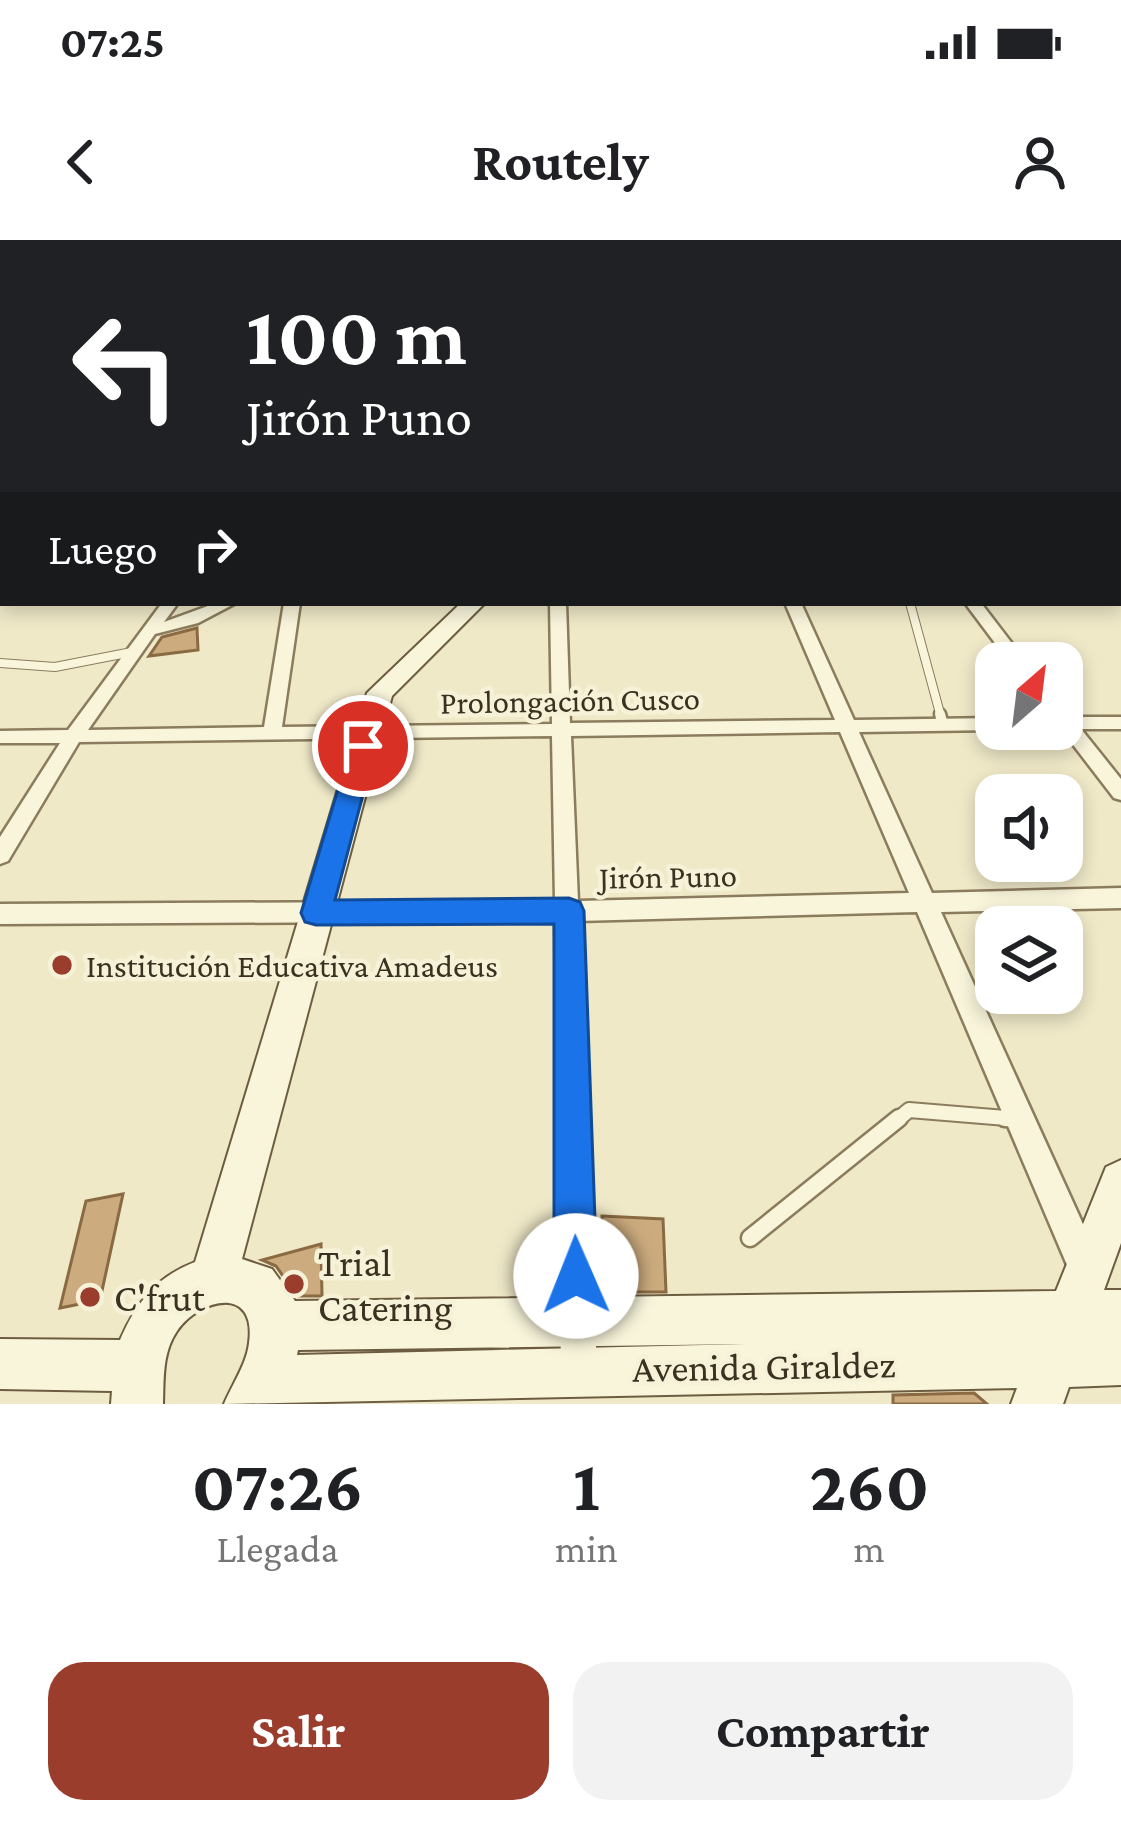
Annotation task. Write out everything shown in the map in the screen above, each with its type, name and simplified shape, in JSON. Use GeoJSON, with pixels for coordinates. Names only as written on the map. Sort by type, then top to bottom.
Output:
{"type":"FeatureCollection","features":[{"type":"Feature","properties":{"kind":"street"},"geometry":{"type":"LineString","coordinates":[[0,855],[74,735],[168,606]]}},
{"type":"Feature","properties":{"kind":"street"},"geometry":{"type":"LineString","coordinates":[[153,630],[220,606]]}},
{"type":"Feature","properties":{"kind":"street"},"geometry":{"type":"LineString","coordinates":[[272,734],[292,606]]}},
{"type":"Feature","properties":{"kind":"street"},"geometry":{"type":"LineString","coordinates":[[214,1276],[367,733],[386,686],[471,606]]}},
{"type":"Feature","properties":{"kind":"street"},"geometry":{"type":"LineString","coordinates":[[558,606],[578,1346]]}},
{"type":"Feature","properties":{"kind":"street"},"geometry":{"type":"LineString","coordinates":[[795,606],[1019,1119],[1062,1338]]}},
{"type":"Feature","properties":{"kind":"street"},"geometry":{"type":"LineString","coordinates":[[975,606],[1003,642]]}},
{"type":"Feature","properties":{"kind":"street"},"geometry":{"type":"LineString","coordinates":[[1083,722],[1121,723]]}},
{"type":"Feature","properties":{"kind":"street","name":"Prolongación Cusco"},"geometry":{"type":"LineString","coordinates":[[0,737],[975,724]]}},
{"type":"Feature","properties":{"kind":"street"},"geometry":{"type":"LineString","coordinates":[[1083,746],[1121,793]]}},
{"type":"Feature","properties":{"kind":"street","name":"Jirón Puno"},"geometry":{"type":"LineString","coordinates":[[0,914],[569,911],[1121,898]]}},
{"type":"Feature","properties":{"kind":"street"},"geometry":{"type":"LineString","coordinates":[[1062,1338],[1121,1182]]}},
{"type":"Feature","properties":{"kind":"street"},"geometry":{"type":"LineString","coordinates":[[0,1364],[127,1378],[152,1328],[184,1292],[214,1276],[241,1277],[258,1287],[270,1304],[275,1326],[257,1392]]}},
{"type":"Feature","properties":{"kind":"street","name":"Avenida Giraldez"},"geometry":{"type":"LineString","coordinates":[[275,1326],[578,1346],[1062,1338],[1121,1315]]}},
{"type":"Feature","properties":{"kind":"street","name":"Avenida Giraldez"},"geometry":{"type":"LineString","coordinates":[[1062,1338],[1121,1360]]}},
{"type":"Feature","properties":{"kind":"street","name":"Avenida Giraldez"},"geometry":{"type":"LineString","coordinates":[[257,1392],[578,1346]]}},
{"type":"Feature","properties":{"kind":"lane"},"geometry":{"type":"LineString","coordinates":[[911,606],[944,725]]}},
{"type":"Feature","properties":{"kind":"lane"},"geometry":{"type":"LineString","coordinates":[[0,663],[56,667],[137,651]]}},
{"type":"Feature","properties":{"kind":"lane"},"geometry":{"type":"LineString","coordinates":[[750,1238],[909,1110],[1019,1119]]}},
{"type":"Feature","properties":{"kind":"building"},"geometry":{"type":"Polygon","coordinates":[[[197,628],[198,650],[149,656],[162,637],[197,628]]]}},
{"type":"Feature","properties":{"kind":"building"},"geometry":{"type":"Polygon","coordinates":[[[123,1194],[100,1300],[60,1308],[86,1201],[123,1194]]]}},
{"type":"Feature","properties":{"kind":"building"},"geometry":{"type":"Polygon","coordinates":[[[602,1216],[663,1219],[666,1292],[610,1292],[601,1283],[602,1216]]]}},
{"type":"Feature","properties":{"kind":"building"},"geometry":{"type":"Polygon","coordinates":[[[321,1244],[322,1296],[297,1296],[276,1266],[262,1260],[321,1244]]]}},
{"type":"Feature","properties":{"kind":"building"},"geometry":{"type":"Polygon","coordinates":[[[522,1263],[555,1266],[555,1293],[520,1294],[522,1263]]]}},
{"type":"Feature","properties":{"kind":"building"},"geometry":{"type":"Polygon","coordinates":[[[974,1393],[987,1404],[893,1404],[893,1395],[974,1393]]]}},
{"type":"Feature","properties":{"kind":"place","name":"Institución Educativa Amadeus"},"geometry":{"type":"Point","coordinates":[62,965]}},
{"type":"Feature","properties":{"kind":"place","name":"Trial Catering"},"geometry":{"type":"Point","coordinates":[294,1284]}},
{"type":"Feature","properties":{"kind":"place","name":"C'frut"},"geometry":{"type":"Point","coordinates":[90,1297]}},
{"type":"Feature","properties":{"kind":"route"},"geometry":{"type":"LineString","coordinates":[[363,746],[316,913],[569,911],[576,1276]]}}]}
